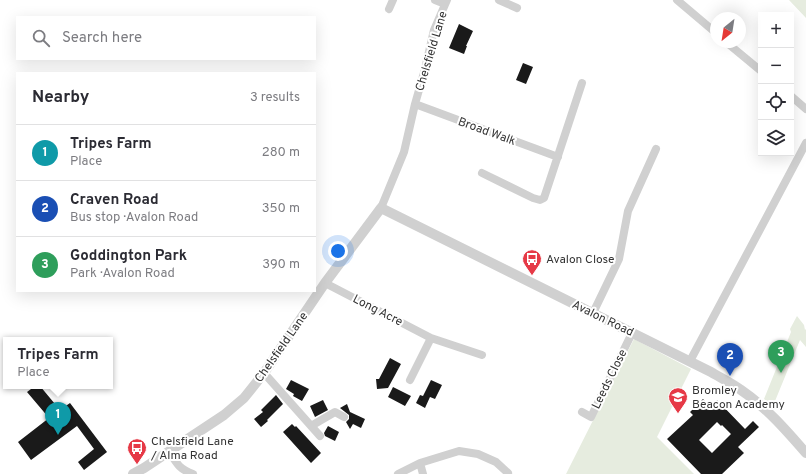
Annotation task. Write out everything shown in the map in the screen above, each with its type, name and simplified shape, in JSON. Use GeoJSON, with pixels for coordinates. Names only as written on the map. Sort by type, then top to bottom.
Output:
{"type":"FeatureCollection","features":[{"type":"Feature","properties":{"kind":"street"},"geometry":{"type":"LineString","coordinates":[[389,9],[393,0]]}},
{"type":"Feature","properties":{"kind":"street"},"geometry":{"type":"LineString","coordinates":[[435,0],[446,2]]}},
{"type":"Feature","properties":{"kind":"street"},"geometry":{"type":"LineString","coordinates":[[499,0],[517,8]]}},
{"type":"Feature","properties":{"kind":"street"},"geometry":{"type":"LineString","coordinates":[[676,0],[710,28]]}},
{"type":"Feature","properties":{"kind":"street","name":"Chelsfield Lane"},"geometry":{"type":"LineString","coordinates":[[133,474],[229,410],[244,398],[264,373],[325,283],[381,208],[404,152],[434,30],[446,2]]}},
{"type":"Feature","properties":{"kind":"street"},"geometry":{"type":"LineString","coordinates":[[733,48],[758,69]]}},
{"type":"Feature","properties":{"kind":"street"},"geometry":{"type":"LineString","coordinates":[[482,173],[533,198],[540,200],[544,198],[582,83]]}},
{"type":"Feature","properties":{"kind":"street"},"geometry":{"type":"LineString","coordinates":[[794,99],[806,109]]}},
{"type":"Feature","properties":{"kind":"street","name":"Broad Walk"},"geometry":{"type":"LineString","coordinates":[[415,104],[558,157]]}},
{"type":"Feature","properties":{"kind":"street"},"geometry":{"type":"LineString","coordinates":[[690,361],[806,143]]}},
{"type":"Feature","properties":{"kind":"street"},"geometry":{"type":"LineString","coordinates":[[592,313],[619,259],[628,211],[656,149]]}},
{"type":"Feature","properties":{"kind":"street","name":"Avalon Road"},"geometry":{"type":"LineString","coordinates":[[381,208],[690,361],[741,390],[765,409],[785,428],[806,453]]}},
{"type":"Feature","properties":{"kind":"street","name":"Long Acre"},"geometry":{"type":"LineString","coordinates":[[325,283],[430,338],[482,355]]}},
{"type":"Feature","properties":{"kind":"street","name":"Leeds Close"},"geometry":{"type":"LineString","coordinates":[[582,412],[591,417],[632,333]]}},
{"type":"Feature","properties":{"kind":"street"},"geometry":{"type":"LineString","coordinates":[[410,380],[430,338]]}},
{"type":"Feature","properties":{"kind":"street"},"geometry":{"type":"LineString","coordinates":[[264,373],[320,436]]}},
{"type":"Feature","properties":{"kind":"street"},"geometry":{"type":"LineString","coordinates":[[311,426],[335,412],[344,417]]}},
{"type":"Feature","properties":{"kind":"street"},"geometry":{"type":"LineString","coordinates":[[169,451],[179,467],[184,471],[193,474]]}},
{"type":"Feature","properties":{"kind":"street"},"geometry":{"type":"LineString","coordinates":[[398,474],[420,463],[459,451],[478,454],[496,462],[508,474]]}},
{"type":"Feature","properties":{"kind":"street"},"geometry":{"type":"LineString","coordinates":[[420,463],[423,474]]}},
{"type":"Feature","properties":{"kind":"shaded area"},"geometry":{"type":"Polygon","coordinates":[[[789,0],[806,0],[806,18],[789,0]]]}},
{"type":"Feature","properties":{"kind":"shaded area"},"geometry":{"type":"Polygon","coordinates":[[[797,316],[804,325],[805,330],[806,329],[806,347],[800,340],[773,406],[764,399],[791,332],[790,329],[797,316]]]}},
{"type":"Feature","properties":{"kind":"shaded area"},"geometry":{"type":"Polygon","coordinates":[[[634,339],[691,369],[657,437],[694,474],[566,474],[634,339]]]}},
{"type":"Feature","properties":{"kind":"building"},"geometry":{"type":"Polygon","coordinates":[[[459,24],[473,31],[464,54],[449,48],[459,24]]]}},
{"type":"Feature","properties":{"kind":"building"},"geometry":{"type":"Polygon","coordinates":[[[523,63],[533,67],[526,84],[516,80],[523,63]]]}},
{"type":"Feature","properties":{"kind":"building"},"geometry":{"type":"Polygon","coordinates":[[[390,358],[401,364],[388,388],[377,389],[376,379],[379,379],[390,358]]]}},
{"type":"Feature","properties":{"kind":"building"},"geometry":{"type":"Polygon","coordinates":[[[291,380],[309,389],[302,401],[293,396],[294,394],[286,389],[291,380]]]}},
{"type":"Feature","properties":{"kind":"building"},"geometry":{"type":"Polygon","coordinates":[[[431,380],[442,385],[435,399],[430,397],[425,408],[416,403],[420,395],[423,396],[431,380]]]}},
{"type":"Feature","properties":{"kind":"building"},"geometry":{"type":"Polygon","coordinates":[[[393,387],[411,396],[405,406],[388,397],[393,387]]]}},
{"type":"Feature","properties":{"kind":"building"},"geometry":{"type":"Polygon","coordinates":[[[31,389],[42,389],[60,410],[70,403],[107,452],[84,470],[78,462],[94,449],[77,426],[31,460],[18,442],[49,418],[27,392],[31,389]]]}},
{"type":"Feature","properties":{"kind":"building"},"geometry":{"type":"Polygon","coordinates":[[[276,395],[283,404],[261,427],[254,419],[263,412],[261,410],[276,395]]]}},
{"type":"Feature","properties":{"kind":"building"},"geometry":{"type":"Polygon","coordinates":[[[703,399],[710,407],[717,400],[745,429],[753,421],[759,427],[738,447],[744,453],[722,474],[701,474],[667,439],[693,415],[690,412],[703,399]],[[717,422],[699,440],[712,453],[731,434],[722,425],[721,426],[717,422]]]}},
{"type":"Feature","properties":{"kind":"building"},"geometry":{"type":"Polygon","coordinates":[[[323,400],[328,410],[315,417],[310,406],[323,400]]]}},
{"type":"Feature","properties":{"kind":"building"},"geometry":{"type":"Polygon","coordinates":[[[347,404],[350,412],[365,419],[361,428],[353,424],[350,429],[346,422],[349,419],[349,415],[340,408],[347,404]]]}},
{"type":"Feature","properties":{"kind":"building"},"geometry":{"type":"Polygon","coordinates":[[[292,424],[295,427],[296,426],[321,453],[311,463],[283,432],[292,424]]]}},
{"type":"Feature","properties":{"kind":"building"},"geometry":{"type":"Polygon","coordinates":[[[328,426],[339,432],[335,441],[325,436],[324,433],[328,426]]]}},
{"type":"Feature","properties":{"kind":"place","name":"Avalon Close"},"geometry":{"type":"Point","coordinates":[532,276]}},
{"type":"Feature","properties":{"kind":"place","name":"Goddington Park"},"geometry":{"type":"Point","coordinates":[781,373]}},
{"type":"Feature","properties":{"kind":"place","name":"Craven Road"},"geometry":{"type":"Point","coordinates":[730,376]}},
{"type":"Feature","properties":{"kind":"place","name":"Bromley Beacon Academy"},"geometry":{"type":"Point","coordinates":[678,414]}},
{"type":"Feature","properties":{"kind":"place","name":"Tripes Farm"},"geometry":{"type":"Point","coordinates":[58,435]}},
{"type":"Feature","properties":{"kind":"place","name":"Chelsfield Lane / Alma Road"},"geometry":{"type":"Point","coordinates":[137,465]}}]}
